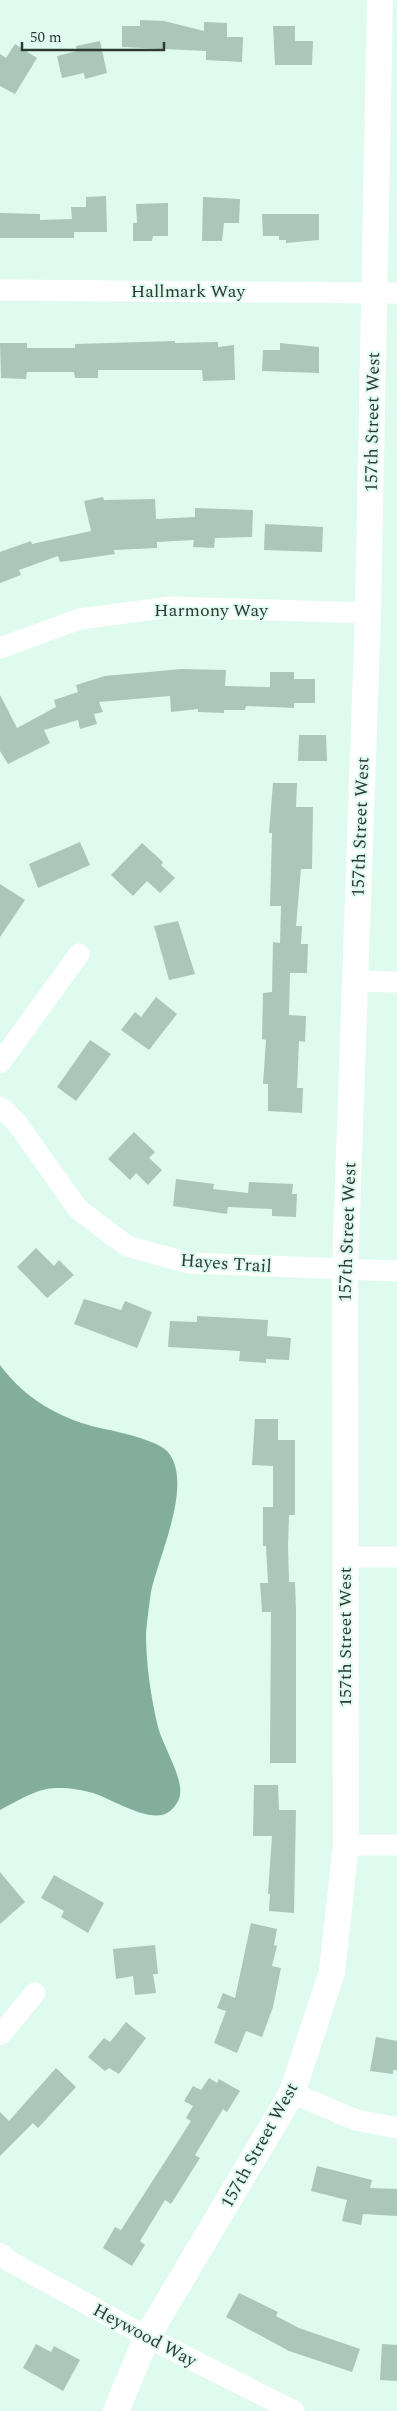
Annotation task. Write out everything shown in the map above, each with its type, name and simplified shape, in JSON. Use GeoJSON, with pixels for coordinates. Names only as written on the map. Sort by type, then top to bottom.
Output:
{"type":"FeatureCollection","features":[{"type":"Feature","properties":{"kind":"street","name":"157th Street West"},"geometry":{"type":"LineString","coordinates":[[116,2411],[147,2337],[292,2093],[332,1972],[346,1845],[345,1269],[368,613],[386,293],[380,0]]}},
{"type":"Feature","properties":{"kind":"street","name":"Hallmark Way"},"geometry":{"type":"LineString","coordinates":[[0,290],[386,293]]}},
{"type":"Feature","properties":{"kind":"street","name":"Harmony Way"},"geometry":{"type":"LineString","coordinates":[[0,648],[80,619],[170,607],[368,613]]}},
{"type":"Feature","properties":{"kind":"street"},"geometry":{"type":"LineString","coordinates":[[0,1063],[79,954]]}},
{"type":"Feature","properties":{"kind":"street"},"geometry":{"type":"LineString","coordinates":[[355,981],[397,982]]}},
{"type":"Feature","properties":{"kind":"street","name":"Hayes Trail"},"geometry":{"type":"LineString","coordinates":[[0,1107],[17,1123],[78,1210],[127,1246],[188,1263],[397,1270]]}},
{"type":"Feature","properties":{"kind":"street"},"geometry":{"type":"LineString","coordinates":[[344,1557],[397,1557]]}},
{"type":"Feature","properties":{"kind":"street"},"geometry":{"type":"LineString","coordinates":[[346,1845],[397,1845]]}},
{"type":"Feature","properties":{"kind":"street"},"geometry":{"type":"LineString","coordinates":[[0,2035],[35,1993]]}},
{"type":"Feature","properties":{"kind":"street"},"geometry":{"type":"LineString","coordinates":[[292,2093],[356,2120],[397,2128]]}},
{"type":"Feature","properties":{"kind":"street","name":"Heywood Way"},"geometry":{"type":"LineString","coordinates":[[0,2253],[9,2260],[147,2337],[294,2411]]}},
{"type":"Feature","properties":{"kind":"shaded area"},"geometry":{"type":"Polygon","coordinates":[[[0,1365],[20,1388],[44,1406],[85,1424],[135,1436],[154,1443],[167,1451],[175,1465],[177,1481],[176,1500],[167,1540],[151,1592],[146,1634],[148,1669],[155,1716],[179,1779],[180,1788],[179,1799],[174,1808],[163,1815],[143,1813],[93,1793],[63,1788],[51,1788],[36,1792],[0,1810],[0,1365]]]}},
{"type":"Feature","properties":{"kind":"building"},"geometry":{"type":"Polygon","coordinates":[[[140,20],[164,21],[204,31],[204,22],[227,23],[227,37],[243,37],[242,62],[206,60],[206,51],[122,47],[122,26],[140,26],[140,20]]]}},
{"type":"Feature","properties":{"kind":"building"},"geometry":{"type":"Polygon","coordinates":[[[273,26],[295,26],[295,41],[313,41],[312,65],[275,65],[273,26]]]}},
{"type":"Feature","properties":{"kind":"building"},"geometry":{"type":"Polygon","coordinates":[[[100,41],[107,73],[85,79],[84,73],[62,78],[57,56],[77,51],[76,46],[100,41]]]}},
{"type":"Feature","properties":{"kind":"building"},"geometry":{"type":"Polygon","coordinates":[[[15,44],[37,58],[15,94],[0,86],[0,54],[6,58],[15,44]]]}},
{"type":"Feature","properties":{"kind":"building"},"geometry":{"type":"Polygon","coordinates":[[[106,196],[107,232],[74,232],[74,238],[0,238],[0,213],[40,214],[40,220],[72,219],[71,207],[86,207],[86,197],[106,196]]]}},
{"type":"Feature","properties":{"kind":"building"},"geometry":{"type":"Polygon","coordinates":[[[203,197],[240,199],[239,223],[224,223],[222,241],[202,241],[203,197]]]}},
{"type":"Feature","properties":{"kind":"building"},"geometry":{"type":"Polygon","coordinates":[[[168,203],[168,236],[153,236],[152,241],[133,241],[133,223],[137,223],[136,204],[168,203]]]}},
{"type":"Feature","properties":{"kind":"building"},"geometry":{"type":"Polygon","coordinates":[[[262,214],[319,214],[319,240],[286,243],[286,240],[279,240],[279,236],[263,236],[262,214]]]}},
{"type":"Feature","properties":{"kind":"building"},"geometry":{"type":"Polygon","coordinates":[[[175,341],[175,343],[218,342],[218,347],[234,345],[235,380],[203,381],[202,370],[98,370],[98,378],[75,378],[74,372],[27,372],[26,379],[1,378],[0,343],[27,343],[27,348],[75,348],[75,344],[175,341]]]}},
{"type":"Feature","properties":{"kind":"building"},"geometry":{"type":"Polygon","coordinates":[[[280,343],[319,347],[319,373],[262,371],[263,350],[280,350],[280,343]]]}},
{"type":"Feature","properties":{"kind":"building"},"geometry":{"type":"Polygon","coordinates":[[[103,497],[104,500],[155,499],[156,519],[195,517],[195,508],[253,510],[252,537],[215,538],[214,548],[193,547],[194,540],[157,542],[157,548],[114,550],[115,554],[60,562],[58,556],[19,570],[21,575],[0,583],[0,552],[31,541],[32,544],[91,531],[84,501],[103,497]]]}},
{"type":"Feature","properties":{"kind":"building"},"geometry":{"type":"Polygon","coordinates":[[[265,524],[323,527],[322,552],[264,550],[265,524]]]}},
{"type":"Feature","properties":{"kind":"building"},"geometry":{"type":"Polygon","coordinates":[[[182,669],[226,670],[225,686],[270,687],[270,672],[294,672],[294,679],[315,679],[315,703],[294,703],[294,708],[246,706],[245,710],[224,710],[224,713],[198,712],[198,709],[171,712],[170,696],[99,702],[103,712],[94,714],[97,724],[80,729],[78,720],[44,730],[50,743],[8,764],[0,751],[0,695],[17,728],[56,707],[54,700],[78,692],[76,685],[105,676],[182,669]]]}},
{"type":"Feature","properties":{"kind":"building"},"geometry":{"type":"Polygon","coordinates":[[[299,735],[326,735],[327,761],[298,761],[299,735]]]}},
{"type":"Feature","properties":{"kind":"building"},"geometry":{"type":"Polygon","coordinates":[[[273,783],[297,783],[296,807],[313,807],[312,869],[301,869],[296,926],[302,926],[301,944],[308,944],[307,973],[290,973],[289,1015],[306,1016],[305,1042],[299,1041],[297,1088],[303,1088],[302,1113],[268,1111],[268,1084],[263,1084],[266,1040],[262,1039],[263,993],[272,992],[273,942],[280,943],[281,906],[270,906],[272,833],[269,833],[273,783]]]}},
{"type":"Feature","properties":{"kind":"building"},"geometry":{"type":"Polygon","coordinates":[[[80,842],[90,865],[38,888],[29,864],[80,842]]]}},
{"type":"Feature","properties":{"kind":"building"},"geometry":{"type":"Polygon","coordinates":[[[142,843],[163,862],[161,865],[175,878],[160,893],[147,881],[133,896],[111,875],[142,843]]]}},
{"type":"Feature","properties":{"kind":"building"},"geometry":{"type":"Polygon","coordinates":[[[0,884],[25,900],[0,937],[0,884]]]}},
{"type":"Feature","properties":{"kind":"building"},"geometry":{"type":"Polygon","coordinates":[[[178,921],[195,974],[169,980],[154,926],[178,921]]]}},
{"type":"Feature","properties":{"kind":"building"},"geometry":{"type":"Polygon","coordinates":[[[156,997],[177,1014],[149,1050],[121,1030],[135,1012],[141,1017],[156,997]]]}},
{"type":"Feature","properties":{"kind":"building"},"geometry":{"type":"Polygon","coordinates":[[[90,1040],[111,1054],[76,1101],[57,1087],[90,1040]]]}},
{"type":"Feature","properties":{"kind":"building"},"geometry":{"type":"Polygon","coordinates":[[[134,1132],[155,1152],[149,1158],[162,1170],[148,1185],[136,1173],[130,1180],[108,1159],[134,1132]]]}},
{"type":"Feature","properties":{"kind":"building"},"geometry":{"type":"Polygon","coordinates":[[[176,1179],[214,1184],[213,1189],[248,1193],[249,1182],[293,1184],[292,1194],[297,1194],[296,1217],[272,1216],[272,1209],[228,1207],[227,1214],[173,1206],[176,1179]]]}},
{"type":"Feature","properties":{"kind":"building"},"geometry":{"type":"Polygon","coordinates":[[[36,1248],[54,1266],[59,1260],[74,1275],[47,1298],[17,1267],[36,1248]]]}},
{"type":"Feature","properties":{"kind":"building"},"geometry":{"type":"Polygon","coordinates":[[[84,1299],[121,1310],[125,1301],[152,1312],[137,1348],[74,1324],[84,1299]]]}},
{"type":"Feature","properties":{"kind":"building"},"geometry":{"type":"Polygon","coordinates":[[[197,1316],[268,1320],[267,1336],[291,1338],[289,1360],[266,1359],[266,1363],[239,1361],[240,1351],[168,1347],[170,1321],[197,1322],[197,1316]]]}},
{"type":"Feature","properties":{"kind":"building"},"geometry":{"type":"Polygon","coordinates":[[[255,1419],[278,1419],[278,1440],[295,1440],[295,1515],[289,1515],[288,1546],[289,1582],[295,1582],[296,1763],[270,1763],[271,1612],[262,1612],[260,1583],[268,1583],[266,1546],[263,1546],[263,1507],[273,1507],[273,1466],[252,1465],[255,1419]]]}},
{"type":"Feature","properties":{"kind":"building"},"geometry":{"type":"Polygon","coordinates":[[[254,1785],[278,1785],[279,1810],[296,1810],[294,1913],[269,1911],[270,1894],[268,1894],[272,1836],[253,1836],[254,1785]]]}},
{"type":"Feature","properties":{"kind":"building"},"geometry":{"type":"Polygon","coordinates":[[[0,1872],[25,1902],[0,1924],[0,1872]]]}},
{"type":"Feature","properties":{"kind":"building"},"geometry":{"type":"Polygon","coordinates":[[[54,1875],[104,1903],[88,1933],[61,1917],[64,1911],[41,1898],[54,1875]]]}},
{"type":"Feature","properties":{"kind":"building"},"geometry":{"type":"Polygon","coordinates":[[[251,1923],[277,1929],[274,1945],[277,1946],[272,1966],[281,1968],[273,2007],[262,2037],[246,2031],[237,2053],[214,2043],[226,2011],[217,2008],[223,1993],[235,1998],[251,1923]]]}},
{"type":"Feature","properties":{"kind":"building"},"geometry":{"type":"Polygon","coordinates":[[[155,1945],[158,1974],[153,1974],[156,1993],[135,1995],[133,1976],[116,1979],[113,1949],[155,1945]]]}},
{"type":"Feature","properties":{"kind":"building"},"geometry":{"type":"Polygon","coordinates":[[[126,2022],[146,2038],[119,2074],[109,2068],[105,2071],[88,2057],[104,2038],[110,2042],[126,2022]]]}},
{"type":"Feature","properties":{"kind":"building"},"geometry":{"type":"Polygon","coordinates":[[[376,2037],[397,2041],[397,2070],[393,2070],[393,2074],[370,2071],[376,2037]]]}},
{"type":"Feature","properties":{"kind":"building"},"geometry":{"type":"Polygon","coordinates":[[[56,2068],[76,2087],[38,2128],[33,2123],[0,2156],[0,2112],[9,2121],[56,2068]]]}},
{"type":"Feature","properties":{"kind":"building"},"geometry":{"type":"Polygon","coordinates":[[[209,2078],[217,2083],[219,2079],[240,2091],[227,2112],[223,2109],[195,2155],[200,2158],[171,2204],[165,2200],[140,2241],[145,2245],[132,2266],[103,2248],[115,2227],[121,2230],[191,2121],[186,2118],[193,2106],[184,2101],[193,2086],[201,2090],[209,2078]]]}},
{"type":"Feature","properties":{"kind":"building"},"geometry":{"type":"Polygon","coordinates":[[[317,2166],[372,2180],[370,2188],[397,2189],[397,2216],[363,2214],[361,2225],[342,2221],[347,2200],[311,2191],[317,2166]]]}},
{"type":"Feature","properties":{"kind":"building"},"geometry":{"type":"Polygon","coordinates":[[[239,2293],[278,2312],[276,2316],[299,2328],[360,2349],[352,2372],[289,2351],[226,2317],[239,2293]]]}},
{"type":"Feature","properties":{"kind":"building"},"geometry":{"type":"Polygon","coordinates":[[[36,2344],[51,2352],[54,2346],[80,2360],[63,2391],[23,2368],[36,2344]]]}},
{"type":"Feature","properties":{"kind":"building"},"geometry":{"type":"Polygon","coordinates":[[[382,2344],[397,2345],[397,2381],[380,2380],[382,2344]]]}}]}
